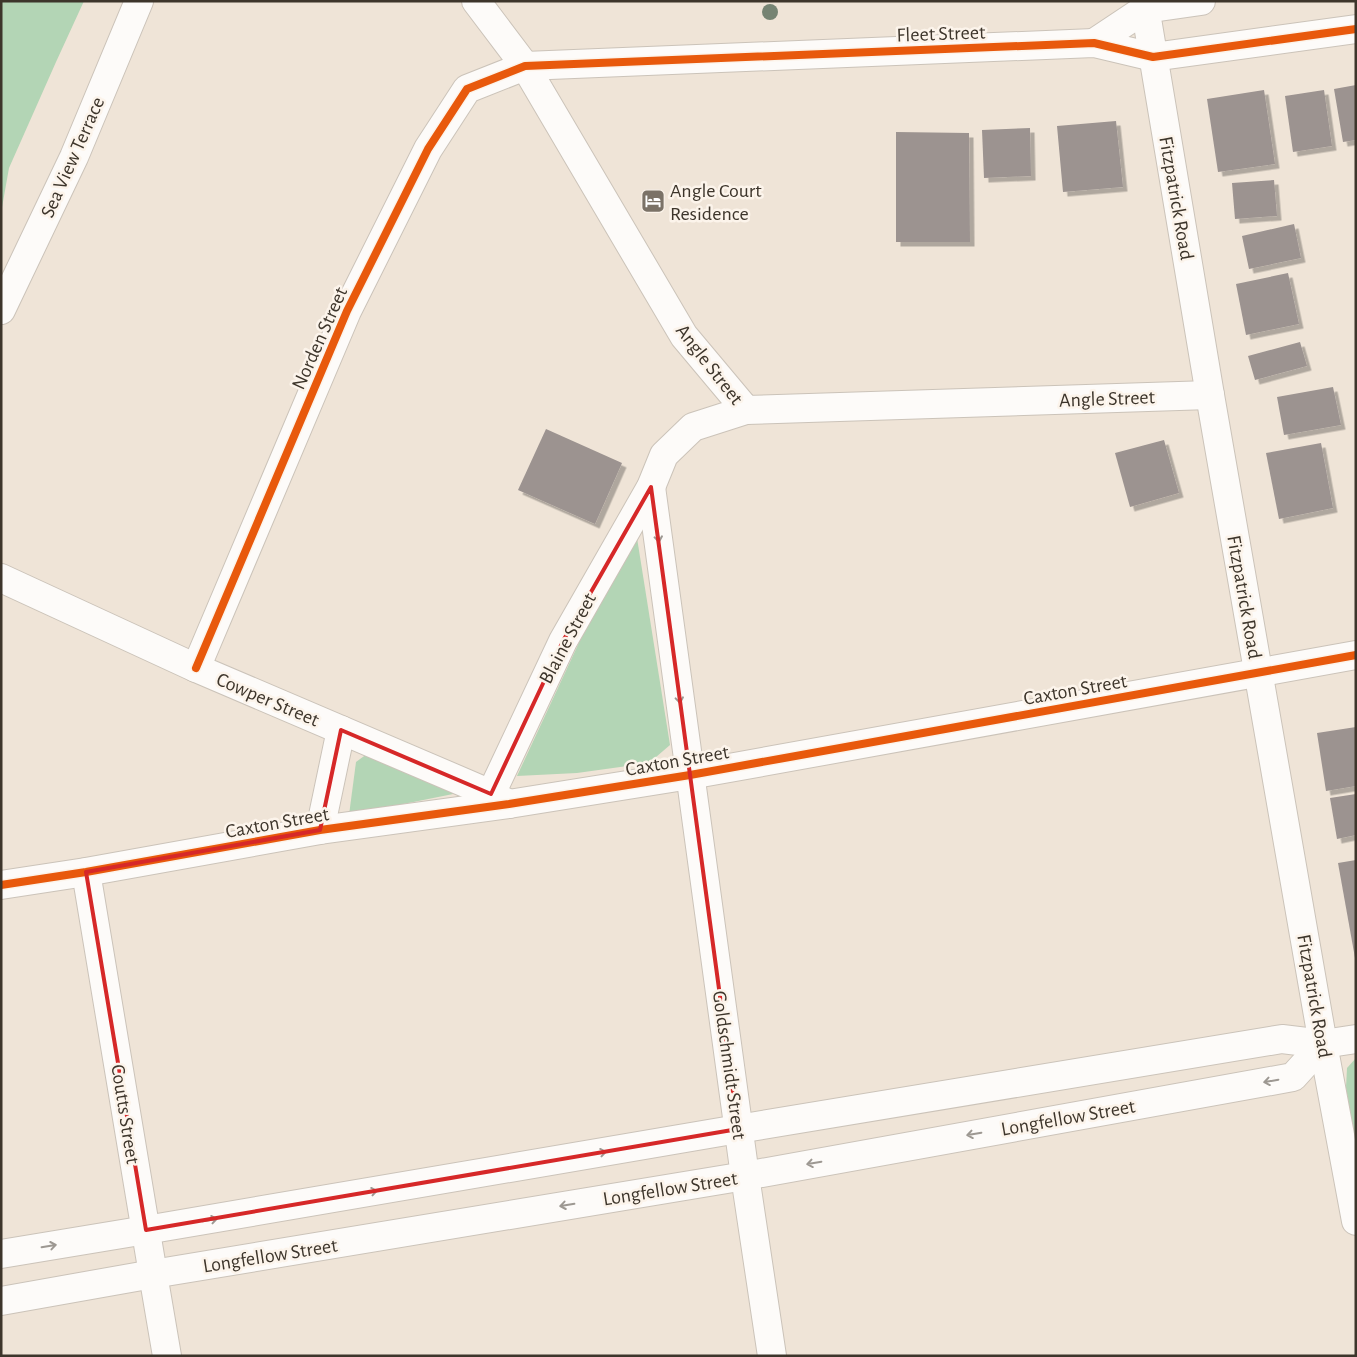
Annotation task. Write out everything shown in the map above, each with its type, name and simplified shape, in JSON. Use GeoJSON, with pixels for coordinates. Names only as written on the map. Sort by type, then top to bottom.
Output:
{"type":"FeatureCollection","features":[{"type":"Feature","properties":{"kind":"street","name":"Sea View Terrace"},"geometry":{"type":"LineString","coordinates":[[1,310],[74,157],[139,1]]}},
{"type":"Feature","properties":{"kind":"street","name":"Angle Street"},"geometry":{"type":"LineString","coordinates":[[476,1],[525,66],[684,336],[746,410],[1210,395]]}},
{"type":"Feature","properties":{"kind":"street"},"geometry":{"type":"LineString","coordinates":[[1094,42],[1144,5],[1201,1]]}},
{"type":"Feature","properties":{"kind":"street","name":"Fitzpatrick Road"},"geometry":{"type":"LineString","coordinates":[[1144,5],[1258,672],[1356,1221]]}},
{"type":"Feature","properties":{"kind":"street","name":"Fleet Street"},"geometry":{"type":"LineString","coordinates":[[525,66],[1094,42],[1153,57],[1356,29]]}},
{"type":"Feature","properties":{"kind":"street","name":"Norden Street"},"geometry":{"type":"LineString","coordinates":[[196,668],[347,311],[428,149],[467,90],[525,66]]}},
{"type":"Feature","properties":{"kind":"street","name":"Blaine Street"},"geometry":{"type":"LineString","coordinates":[[500,799],[564,642],[651,487],[664,455],[693,427],[746,410]]}},
{"type":"Feature","properties":{"kind":"street","name":"Blaine Street"},"geometry":{"type":"LineString","coordinates":[[651,487],[690,775]]}},
{"type":"Feature","properties":{"kind":"street","name":"Cowper Street"},"geometry":{"type":"LineString","coordinates":[[1,578],[196,668],[500,799]]}},
{"type":"Feature","properties":{"kind":"street","name":"Caxton Street"},"geometry":{"type":"LineString","coordinates":[[1,885],[86,872],[500,799],[690,775],[1356,655]]}},
{"type":"Feature","properties":{"kind":"street"},"geometry":{"type":"LineString","coordinates":[[320,830],[341,730]]}},
{"type":"Feature","properties":{"kind":"street","name":"Goldschmidt Street"},"geometry":{"type":"LineString","coordinates":[[690,775],[738,1129],[772,1356]]}},
{"type":"Feature","properties":{"kind":"street","name":"Coutts Street"},"geometry":{"type":"LineString","coordinates":[[86,872],[168,1356]]}},
{"type":"Feature","properties":{"kind":"street","name":"Longfellow Street"},"geometry":{"type":"LineString","coordinates":[[1,1254],[1282,1039],[1323,1044],[1356,1039]]}},
{"type":"Feature","properties":{"kind":"street","name":"Longfellow Street"},"geometry":{"type":"LineString","coordinates":[[1,1300],[745,1176],[1293,1077],[1323,1044]]}},
{"type":"Feature","properties":{"kind":"highlighted area"},"geometry":{"type":"Polygon","coordinates":[[[651,487],[738,1129],[146,1230],[86,872],[320,830],[341,730],[491,794],[563,641],[651,487]]]}},
{"type":"Feature","properties":{"kind":"green space"},"geometry":{"type":"Polygon","coordinates":[[[1,1],[84,1],[9,168],[1,213],[1,1]]]}},
{"type":"Feature","properties":{"kind":"green space"},"geometry":{"type":"Polygon","coordinates":[[[630,533],[637,538],[670,745],[649,763],[577,773],[517,776],[630,533]]]}},
{"type":"Feature","properties":{"kind":"green space"},"geometry":{"type":"Polygon","coordinates":[[[371,751],[449,785],[453,794],[349,815],[356,762],[371,751]]]}},
{"type":"Feature","properties":{"kind":"green space"},"geometry":{"type":"Polygon","coordinates":[[[1356,1058],[1356,1144],[1346,1088],[1347,1068],[1356,1058]]]}},
{"type":"Feature","properties":{"kind":"building"},"geometry":{"type":"Polygon","coordinates":[[[1356,85],[1356,140],[1343,142],[1334,89],[1356,85]]]}},
{"type":"Feature","properties":{"kind":"building"},"geometry":{"type":"Polygon","coordinates":[[[1264,90],[1275,164],[1218,172],[1207,99],[1264,90]]]}},
{"type":"Feature","properties":{"kind":"building"},"geometry":{"type":"Polygon","coordinates":[[[1324,90],[1332,146],[1293,152],[1285,96],[1324,90]]]}},
{"type":"Feature","properties":{"kind":"building"},"geometry":{"type":"Polygon","coordinates":[[[1116,121],[1123,187],[1063,192],[1057,126],[1116,121]]]}},
{"type":"Feature","properties":{"kind":"building"},"geometry":{"type":"Polygon","coordinates":[[[1030,128],[1031,176],[984,178],[982,130],[1030,128]]]}},
{"type":"Feature","properties":{"kind":"building"},"geometry":{"type":"Polygon","coordinates":[[[896,132],[969,133],[970,242],[896,242],[896,132]]]}},
{"type":"Feature","properties":{"kind":"building"},"geometry":{"type":"Polygon","coordinates":[[[1274,180],[1277,216],[1235,219],[1232,183],[1274,180]]]}},
{"type":"Feature","properties":{"kind":"building"},"geometry":{"type":"Polygon","coordinates":[[[1294,224],[1301,258],[1249,269],[1242,236],[1294,224]]]}},
{"type":"Feature","properties":{"kind":"building"},"geometry":{"type":"Polygon","coordinates":[[[1288,273],[1299,324],[1246,335],[1236,284],[1288,273]]]}},
{"type":"Feature","properties":{"kind":"building"},"geometry":{"type":"Polygon","coordinates":[[[1300,342],[1307,366],[1255,380],[1248,356],[1300,342]]]}},
{"type":"Feature","properties":{"kind":"building"},"geometry":{"type":"Polygon","coordinates":[[[1333,387],[1341,425],[1284,435],[1277,397],[1333,387]]]}},
{"type":"Feature","properties":{"kind":"building"},"geometry":{"type":"Polygon","coordinates":[[[546,429],[622,463],[595,524],[518,490],[546,429]]]}},
{"type":"Feature","properties":{"kind":"building"},"geometry":{"type":"Polygon","coordinates":[[[1164,440],[1179,493],[1130,507],[1115,453],[1164,440]]]}},
{"type":"Feature","properties":{"kind":"building"},"geometry":{"type":"Polygon","coordinates":[[[1321,443],[1333,508],[1279,519],[1266,453],[1321,443]]]}},
{"type":"Feature","properties":{"kind":"building"},"geometry":{"type":"Polygon","coordinates":[[[1356,727],[1356,786],[1326,791],[1317,733],[1356,727]]]}},
{"type":"Feature","properties":{"kind":"building"},"geometry":{"type":"Polygon","coordinates":[[[1356,794],[1356,835],[1337,839],[1330,798],[1356,794]]]}},
{"type":"Feature","properties":{"kind":"building"},"geometry":{"type":"Polygon","coordinates":[[[1356,860],[1356,958],[1355,958],[1338,863],[1356,860]]]}},
{"type":"Feature","properties":{"kind":"cycle path"},"geometry":{"type":"LineString","coordinates":[[196,668],[347,311],[428,149],[467,89],[525,66],[1094,43],[1153,57],[1356,29]]}},
{"type":"Feature","properties":{"kind":"cycle path"},"geometry":{"type":"LineString","coordinates":[[1,885],[86,872],[320,830],[509,804],[690,775],[1356,655]]}},
{"type":"Feature","properties":{"kind":"place","name":"Angle Court Residence"},"geometry":{"type":"Point","coordinates":[653,201]}}]}
